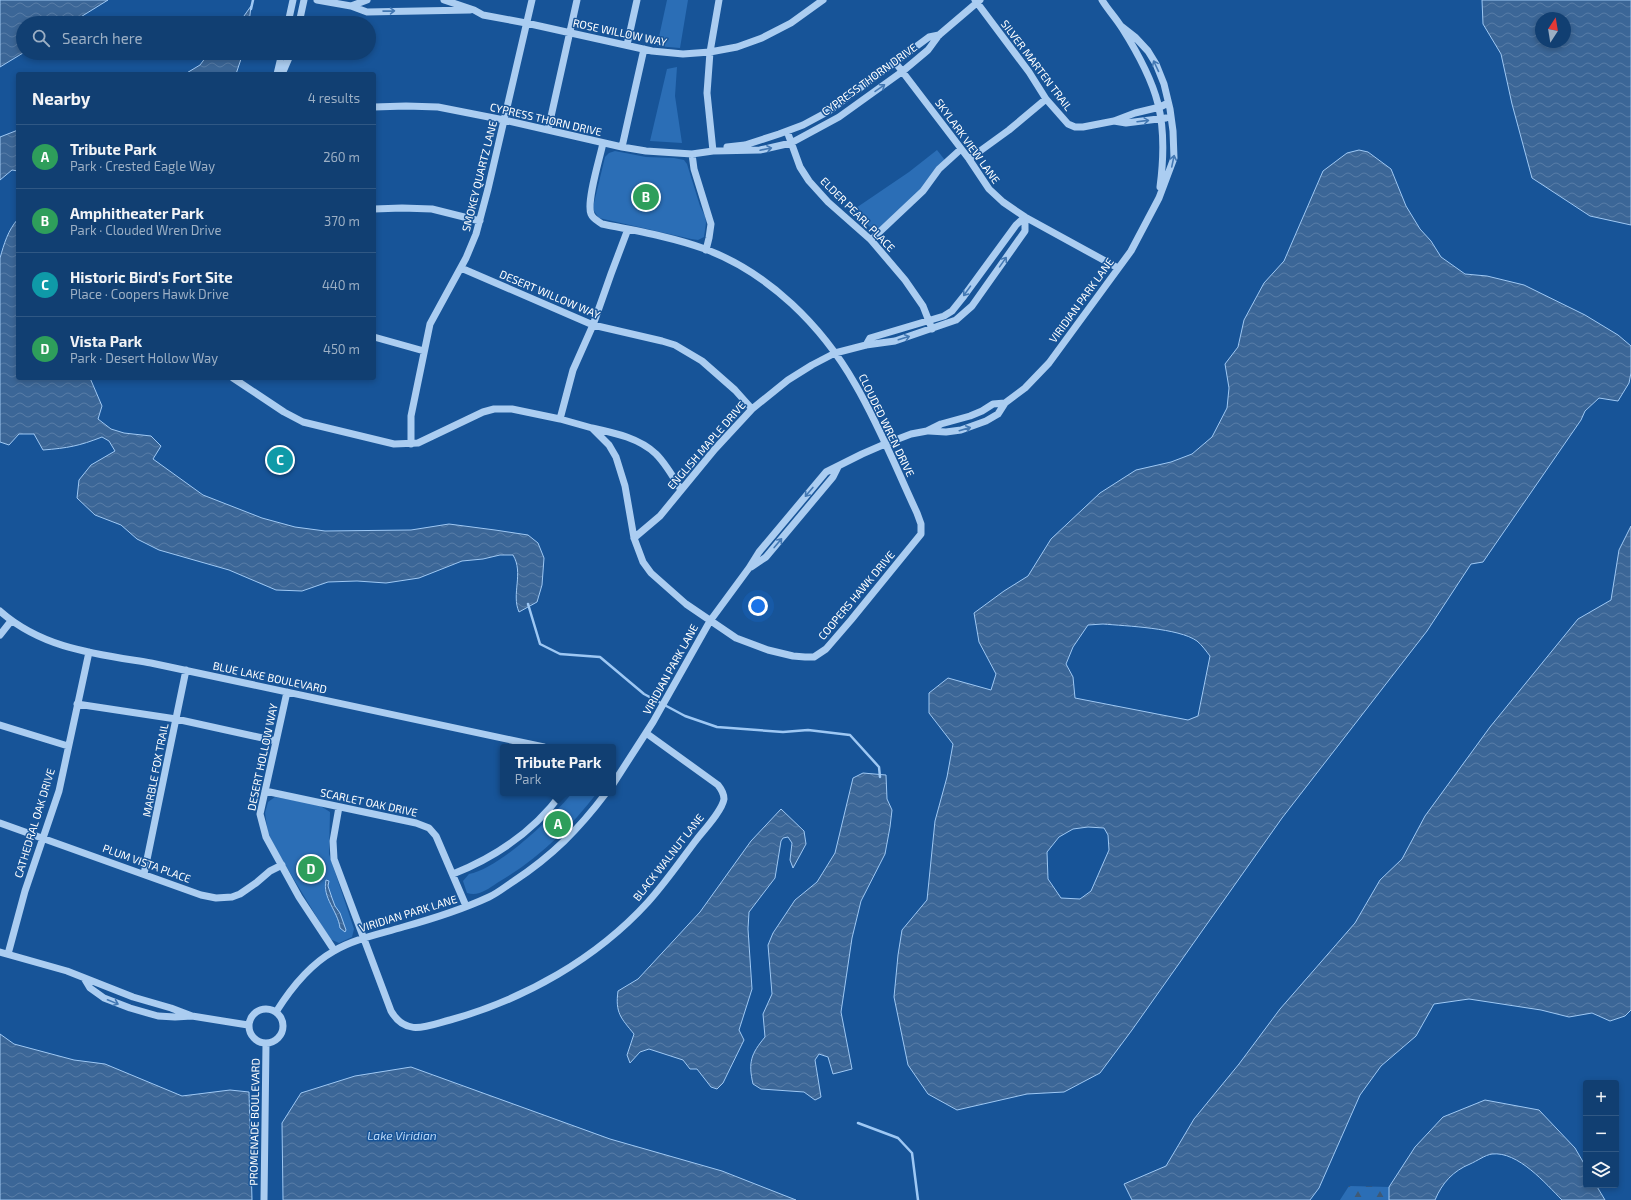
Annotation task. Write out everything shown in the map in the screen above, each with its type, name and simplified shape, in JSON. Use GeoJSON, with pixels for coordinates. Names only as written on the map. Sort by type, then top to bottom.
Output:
{"type":"FeatureCollection","features":[{"type":"Feature","properties":{"kind":"street"},"geometry":{"type":"LineString","coordinates":[[290,16],[294,0]]}},
{"type":"Feature","properties":{"kind":"street"},"geometry":{"type":"LineString","coordinates":[[301,16],[304,0]]}},
{"type":"Feature","properties":{"kind":"street","name":"ROSE WILLOW WAY"},"geometry":{"type":"LineString","coordinates":[[317,0],[351,6],[367,12],[474,10]]}},
{"type":"Feature","properties":{"kind":"street"},"geometry":{"type":"LineString","coordinates":[[351,6],[366,0]]}},
{"type":"Feature","properties":{"kind":"street","name":"ROSE WILLOW WAY"},"geometry":{"type":"LineString","coordinates":[[444,0],[474,10],[483,15],[644,49],[676,53],[710,52],[737,46],[762,38],[791,23],[823,0]]}},
{"type":"Feature","properties":{"kind":"street","name":"SMOKEY QUARTZ LANE"},"geometry":{"type":"LineString","coordinates":[[411,444],[410,416],[430,324],[461,268],[472,245],[480,220],[532,0]]}},
{"type":"Feature","properties":{"kind":"street"},"geometry":{"type":"LineString","coordinates":[[548,130],[577,0]]}},
{"type":"Feature","properties":{"kind":"street"},"geometry":{"type":"LineString","coordinates":[[628,45],[636,0]]}},
{"type":"Feature","properties":{"kind":"street"},"geometry":{"type":"LineString","coordinates":[[713,151],[707,93],[710,52],[719,0]]}},
{"type":"Feature","properties":{"kind":"street","name":"VIRIDIAN PARK LANE"},"geometry":{"type":"LineString","coordinates":[[1102,0],[1121,26],[1148,74],[1160,107],[1164,139],[1159,198]]}},
{"type":"Feature","properties":{"kind":"street","name":"CYPRESS THORN DRIVE"},"geometry":{"type":"LineString","coordinates":[[376,107],[406,106],[438,108],[504,120],[622,148],[669,154],[760,150],[791,143],[839,117],[903,71],[928,50],[938,35],[978,1]]}},
{"type":"Feature","properties":{"kind":"street","name":"SILVER MARTEN TRAIL"},"geometry":{"type":"LineString","coordinates":[[978,1],[1007,44],[1029,72],[1046,99],[1068,124],[1083,128],[1114,121],[1135,113],[1160,107],[1168,103]]}},
{"type":"Feature","properties":{"kind":"street","name":"VIRIDIAN PARK LANE"},"geometry":{"type":"LineString","coordinates":[[616,776],[653,722],[710,621],[749,568],[766,557],[833,477],[838,467],[862,454],[911,434],[927,431],[946,432],[961,430],[974,426],[998,414],[1005,403],[1025,388],[1043,370],[1131,251],[1159,198],[1174,158],[1171,117],[1164,84],[1156,64],[1148,51],[1135,37],[1121,26]]}},
{"type":"Feature","properties":{"kind":"street","name":"CYPRESS THORN DRIVE"},"geometry":{"type":"LineString","coordinates":[[713,151],[745,145],[802,125],[828,111],[929,37],[938,35]]}},
{"type":"Feature","properties":{"kind":"street"},"geometry":{"type":"LineString","coordinates":[[622,148],[644,49]]}},
{"type":"Feature","properties":{"kind":"street"},"geometry":{"type":"LineString","coordinates":[[277,72],[280,60]]}},
{"type":"Feature","properties":{"kind":"street"},"geometry":{"type":"LineString","coordinates":[[283,72],[288,60]]}},
{"type":"Feature","properties":{"kind":"street","name":"SKYLARK VIEW LANE"},"geometry":{"type":"LineString","coordinates":[[895,62],[969,159],[989,189],[1003,202],[1118,268]]}},
{"type":"Feature","properties":{"kind":"street"},"geometry":{"type":"LineString","coordinates":[[969,159],[1009,130],[1046,99]]}},
{"type":"Feature","properties":{"kind":"street","name":"SILVER MARTEN TRAIL"},"geometry":{"type":"LineString","coordinates":[[1114,121],[1126,123],[1171,117]]}},
{"type":"Feature","properties":{"kind":"street","name":"ELDER PEARL PLACE"},"geometry":{"type":"LineString","coordinates":[[787,131],[800,167],[809,181],[828,202],[871,240],[905,280],[924,306],[932,329]]}},
{"type":"Feature","properties":{"kind":"street","name":"CLOUDED WREN DRIVE"},"geometry":{"type":"LineString","coordinates":[[603,143],[590,204],[591,214],[595,220],[602,224],[628,229],[706,250],[745,268],[777,291],[808,319],[835,353],[860,392],[917,513],[921,524],[921,534]]}},
{"type":"Feature","properties":{"kind":"street"},"geometry":{"type":"LineString","coordinates":[[871,240],[923,191],[939,169],[961,149]]}},
{"type":"Feature","properties":{"kind":"street"},"geometry":{"type":"LineString","coordinates":[[692,154],[694,169],[711,224],[706,250]]}},
{"type":"Feature","properties":{"kind":"street"},"geometry":{"type":"LineString","coordinates":[[376,210],[402,208],[432,209],[480,220]]}},
{"type":"Feature","properties":{"kind":"street","name":"ENGLISH MAPLE DRIVE"},"geometry":{"type":"LineString","coordinates":[[866,345],[870,338],[930,321],[944,316],[952,311],[1016,225],[1025,216]]}},
{"type":"Feature","properties":{"kind":"street","name":"ENGLISH MAPLE DRIVE"},"geometry":{"type":"LineString","coordinates":[[634,538],[660,516],[752,409],[788,380],[835,353],[866,345],[895,341],[956,320],[972,306],[1024,231],[1025,216]]}},
{"type":"Feature","properties":{"kind":"street"},"geometry":{"type":"LineString","coordinates":[[560,419],[574,370],[593,325],[610,274],[628,229]]}},
{"type":"Feature","properties":{"kind":"street","name":"DESERT WILLOW WAY"},"geometry":{"type":"LineString","coordinates":[[461,268],[593,325],[675,345],[702,361],[735,390],[752,409]]}},
{"type":"Feature","properties":{"kind":"street"},"geometry":{"type":"LineString","coordinates":[[376,338],[424,351]]}},
{"type":"Feature","properties":{"kind":"street","name":"COOPERS HAWK DRIVE"},"geometry":{"type":"LineString","coordinates":[[236,380],[284,412],[303,422],[394,444],[411,444],[428,440],[474,416],[494,408],[512,409],[560,419],[592,428],[609,445],[616,457],[625,486],[634,538],[643,562],[651,573],[686,604],[736,638],[747,643],[793,656],[814,656],[826,649],[852,620],[921,534]]}},
{"type":"Feature","properties":{"kind":"street","name":"VIRIDIAN PARK LANE"},"geometry":{"type":"LineString","coordinates":[[927,431],[941,424],[970,416],[993,404],[1005,403]]}},
{"type":"Feature","properties":{"kind":"street"},"geometry":{"type":"LineString","coordinates":[[592,428],[630,438],[650,449],[667,468],[682,490]]}},
{"type":"Feature","properties":{"kind":"street","name":"BLUE LAKE BOULEVARD"},"geometry":{"type":"LineString","coordinates":[[0,611],[11,621],[52,642],[89,652],[186,670],[530,744]]}},
{"type":"Feature","properties":{"kind":"street"},"geometry":{"type":"LineString","coordinates":[[0,635],[11,621]]}},
{"type":"Feature","properties":{"kind":"street","name":"CATHEDRAL OAK DRIVE"},"geometry":{"type":"LineString","coordinates":[[8,954],[25,891],[58,791],[89,652]]}},
{"type":"Feature","properties":{"kind":"street","name":"MARBLE FOX TRAIL"},"geometry":{"type":"LineString","coordinates":[[144,874],[186,670]]}},
{"type":"Feature","properties":{"kind":"street","name":"DESERT HOLLOW WAY"},"geometry":{"type":"LineString","coordinates":[[287,692],[260,814],[266,837],[299,897],[334,950]]}},
{"type":"Feature","properties":{"kind":"street"},"geometry":{"type":"LineString","coordinates":[[77,704],[176,720],[276,741]]}},
{"type":"Feature","properties":{"kind":"street"},"geometry":{"type":"LineString","coordinates":[[0,725],[68,746]]}},
{"type":"Feature","properties":{"kind":"street","name":"BLACK WALNUT LANE"},"geometry":{"type":"LineString","coordinates":[[364,938],[391,1011],[397,1020],[402,1024],[417,1028],[492,1006],[533,988],[571,966],[600,945],[638,912],[659,889],[723,803],[724,794],[718,786],[646,733]]}},
{"type":"Feature","properties":{"kind":"street","name":"SCARLET OAK DRIVE"},"geometry":{"type":"LineString","coordinates":[[265,791],[416,823],[429,828],[436,836],[466,906]]}},
{"type":"Feature","properties":{"kind":"street"},"geometry":{"type":"LineString","coordinates":[[453,874],[473,866],[517,839],[531,828],[559,796]]}},
{"type":"Feature","properties":{"kind":"street","name":"VIRIDIAN PARK LANE"},"geometry":{"type":"LineString","coordinates":[[276,1012],[296,983],[312,966],[334,950],[364,938],[443,916],[490,896],[526,873],[575,832],[604,796]]}},
{"type":"Feature","properties":{"kind":"street"},"geometry":{"type":"LineString","coordinates":[[339,807],[333,841],[334,858],[364,938]]}},
{"type":"Feature","properties":{"kind":"street","name":"PLUM VISTA PLACE"},"geometry":{"type":"LineString","coordinates":[[0,823],[201,895],[226,898],[240,894],[270,871],[282,865]]}},
{"type":"Feature","properties":{"kind":"street"},"geometry":{"type":"LineString","coordinates":[[0,952],[41,962],[133,997],[192,1016],[248,1024]]}},
{"type":"Feature","properties":{"kind":"street"},"geometry":{"type":"LineString","coordinates":[[84,978],[90,988],[104,998],[130,1008],[158,1016],[175,1018],[192,1016]]}},
{"type":"Feature","properties":{"kind":"street"},"geometry":{"type":"LineString","coordinates":[[267,1009],[276,1012],[282,1019],[283,1029],[279,1038],[266,1044],[253,1038],[248,1030],[248,1024],[251,1016],[258,1010],[267,1009]]}},
{"type":"Feature","properties":{"kind":"street","name":"PROMENADE BOULEVARD"},"geometry":{"type":"LineString","coordinates":[[264,1200],[266,1044]]}},
{"type":"Feature","properties":{"kind":"green space"},"geometry":{"type":"Polygon","coordinates":[[[667,0],[688,0],[680,48],[657,46],[667,0]]]}},
{"type":"Feature","properties":{"kind":"green space"},"geometry":{"type":"Polygon","coordinates":[[[677,67],[675,96],[682,143],[650,141],[667,69],[677,67]]]}},
{"type":"Feature","properties":{"kind":"green space"},"geometry":{"type":"Polygon","coordinates":[[[937,150],[948,164],[941,169],[908,209],[879,236],[853,210],[909,172],[937,150]]]}},
{"type":"Feature","properties":{"kind":"green space"},"geometry":{"type":"Polygon","coordinates":[[[615,151],[646,157],[674,158],[684,160],[687,164],[700,206],[705,216],[706,223],[704,237],[698,240],[691,239],[599,218],[593,207],[605,157],[609,153],[615,151]]]}},
{"type":"Feature","properties":{"kind":"green space"},"geometry":{"type":"Polygon","coordinates":[[[569,796],[594,796],[552,843],[526,864],[483,892],[475,894],[467,893],[463,881],[469,874],[495,863],[510,853],[539,828],[569,796]]]}},
{"type":"Feature","properties":{"kind":"green space"},"geometry":{"type":"Polygon","coordinates":[[[275,797],[319,805],[330,812],[329,854],[354,929],[352,937],[339,943],[330,939],[278,853],[268,833],[265,813],[268,802],[275,797]]]}},
{"type":"Feature","properties":{"kind":"green space"},"geometry":{"type":"Polygon","coordinates":[[[1349,1186],[1389,1187],[1389,1200],[1340,1200],[1349,1186]]]}},
{"type":"Feature","properties":{"kind":"water"},"geometry":{"type":"Polygon","coordinates":[[[0,0],[108,0],[82,16],[16,16],[16,57],[0,67],[0,0]]]}},
{"type":"Feature","properties":{"kind":"water"},"geometry":{"type":"Polygon","coordinates":[[[1482,0],[1631,0],[1631,225],[1590,216],[1532,178],[1512,104],[1501,54],[1483,24],[1482,0]]]}},
{"type":"Feature","properties":{"kind":"water"},"geometry":{"type":"Polygon","coordinates":[[[251,6],[250,16],[244,16],[251,6]]]}},
{"type":"Feature","properties":{"kind":"water"},"geometry":{"type":"Polygon","coordinates":[[[204,60],[241,60],[237,72],[188,72],[200,65],[204,60]]]}},
{"type":"Feature","properties":{"kind":"water"},"geometry":{"type":"Polygon","coordinates":[[[16,131],[16,171],[12,170],[0,180],[0,137],[16,131]]]}},
{"type":"Feature","properties":{"kind":"water"},"geometry":{"type":"Polygon","coordinates":[[[1359,150],[1368,152],[1391,169],[1406,206],[1420,229],[1431,241],[1441,257],[1465,274],[1487,276],[1524,285],[1585,315],[1618,335],[1631,346],[1631,373],[1629,383],[1618,401],[1599,398],[1585,411],[1581,420],[1483,562],[1471,564],[1427,631],[1282,818],[1100,1073],[1064,1092],[1027,1094],[957,1110],[928,1094],[908,1065],[894,997],[902,930],[927,900],[935,821],[947,777],[953,744],[929,713],[929,693],[948,678],[991,690],[996,674],[979,642],[974,613],[1028,576],[1051,539],[1100,493],[1136,470],[1171,462],[1192,454],[1212,437],[1227,408],[1229,388],[1225,364],[1238,347],[1244,320],[1264,283],[1284,261],[1323,171],[1347,153],[1359,150]],[[1103,624],[1088,625],[1073,647],[1066,664],[1073,677],[1075,698],[1188,720],[1198,716],[1210,656],[1197,641],[1178,633],[1165,630],[1103,624]],[[1088,827],[1073,829],[1059,837],[1047,852],[1048,879],[1061,898],[1080,899],[1091,891],[1109,850],[1108,835],[1104,828],[1088,827]]]}},
{"type":"Feature","properties":{"kind":"water"},"geometry":{"type":"Polygon","coordinates":[[[16,222],[16,380],[91,380],[102,406],[98,419],[111,429],[124,433],[151,436],[161,446],[153,459],[203,495],[262,518],[295,527],[325,531],[411,530],[449,524],[528,535],[538,543],[544,558],[542,585],[537,602],[519,612],[516,598],[518,576],[516,562],[513,555],[500,555],[483,559],[462,561],[419,578],[386,583],[357,581],[328,582],[302,591],[276,590],[229,570],[159,550],[137,539],[121,525],[95,515],[77,498],[79,480],[91,465],[115,451],[109,441],[102,437],[87,443],[43,450],[34,434],[19,434],[9,445],[0,442],[0,258],[9,232],[16,222]]]}},
{"type":"Feature","properties":{"kind":"water"},"geometry":{"type":"Polygon","coordinates":[[[1631,526],[1631,1010],[1625,1016],[1610,1021],[1592,1013],[1569,1017],[1541,1010],[1469,999],[1434,1004],[1416,1036],[1381,1066],[1360,1095],[1319,1188],[1310,1200],[1132,1200],[1124,1184],[1166,1166],[1194,1119],[1239,1064],[1280,1009],[1355,923],[1380,880],[1402,859],[1425,816],[1490,727],[1578,619],[1611,600],[1619,550],[1631,526]]]}},
{"type":"Feature","properties":{"kind":"water"},"geometry":{"type":"Polygon","coordinates":[[[863,773],[886,775],[887,799],[892,810],[885,854],[861,901],[852,938],[841,1012],[852,1069],[833,1074],[828,1057],[819,1054],[815,1060],[821,1097],[815,1100],[804,1092],[761,1089],[753,1084],[751,1064],[757,1048],[765,1037],[763,1014],[772,994],[768,945],[773,933],[795,900],[817,882],[835,853],[853,778],[863,773]]]}},
{"type":"Feature","properties":{"kind":"water"},"geometry":{"type":"Polygon","coordinates":[[[781,809],[804,831],[806,844],[793,868],[790,860],[792,843],[788,837],[783,838],[781,841],[775,878],[749,912],[748,929],[752,989],[739,1030],[744,1040],[723,1083],[717,1089],[711,1087],[697,1069],[690,1069],[683,1060],[649,1049],[640,1052],[630,1063],[627,1055],[634,1034],[618,1010],[618,991],[638,979],[700,912],[751,841],[781,809]]]}},
{"type":"Feature","properties":{"kind":"water"},"geometry":{"type":"Polygon","coordinates":[[[326,880],[329,881],[328,886],[335,906],[340,913],[346,930],[345,932],[340,928],[339,922],[328,899],[325,887],[326,880]]]}},
{"type":"Feature","properties":{"kind":"water"},"geometry":{"type":"Polygon","coordinates":[[[0,1034],[14,1044],[74,1060],[105,1064],[182,1096],[230,1090],[249,1092],[252,1200],[0,1200],[0,1034]]]}},
{"type":"Feature","properties":{"kind":"water","name":"Lake Viridian"},"geometry":{"type":"Polygon","coordinates":[[[411,1067],[610,1139],[722,1171],[796,1200],[283,1200],[282,1123],[301,1093],[355,1076],[411,1067]]]}},
{"type":"Feature","properties":{"kind":"water"},"geometry":{"type":"Polygon","coordinates":[[[1485,1100],[1539,1110],[1575,1148],[1583,1162],[1583,1188],[1598,1188],[1605,1200],[1562,1200],[1540,1178],[1521,1163],[1502,1154],[1492,1154],[1458,1170],[1453,1174],[1441,1188],[1435,1200],[1389,1200],[1389,1187],[1415,1147],[1443,1117],[1485,1100]]]}},
{"type":"Feature","properties":{"kind":"waterway"},"geometry":{"type":"LineString","coordinates":[[251,9],[253,0]]}},
{"type":"Feature","properties":{"kind":"waterway"},"geometry":{"type":"LineString","coordinates":[[528,604],[540,644],[560,654],[600,657],[644,694],[685,716],[717,727],[783,732],[808,730],[850,735],[879,767],[880,777]]}},
{"type":"Feature","properties":{"kind":"waterway"},"geometry":{"type":"LineString","coordinates":[[858,1123],[898,1138],[912,1153],[918,1200]]}},
{"type":"Feature","properties":{"kind":"place","name":"Amphitheater Park"},"geometry":{"type":"Point","coordinates":[646,197]}},
{"type":"Feature","properties":{"kind":"place","name":"Historic Bird's Fort Site"},"geometry":{"type":"Point","coordinates":[280,460]}},
{"type":"Feature","properties":{"kind":"place","name":"Tribute Park"},"geometry":{"type":"Point","coordinates":[558,824]}},
{"type":"Feature","properties":{"kind":"place","name":"Vista Park"},"geometry":{"type":"Point","coordinates":[311,869]}}]}
